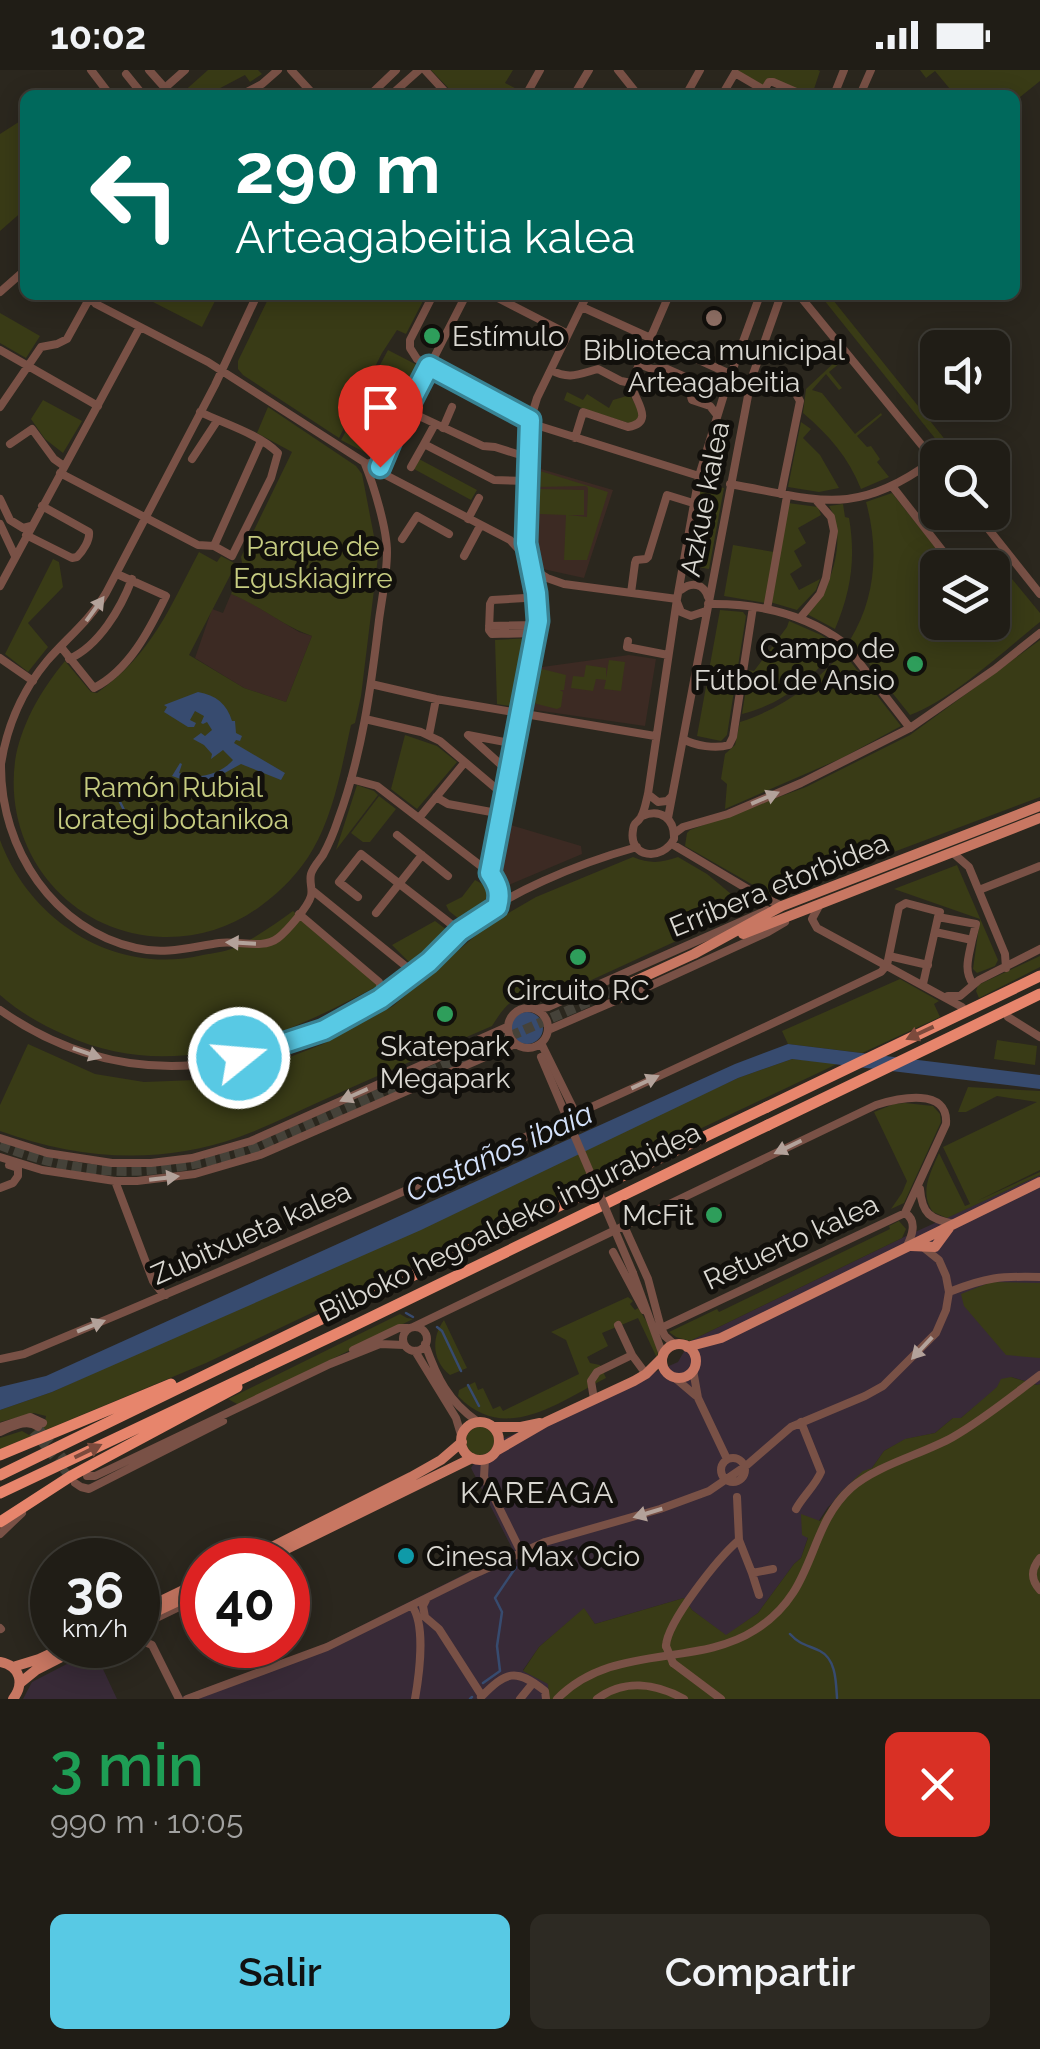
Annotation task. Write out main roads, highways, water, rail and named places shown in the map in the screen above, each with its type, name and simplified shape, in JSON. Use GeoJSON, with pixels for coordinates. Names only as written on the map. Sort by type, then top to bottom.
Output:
{"type":"FeatureCollection","features":[{"type":"Feature","properties":{"kind":"highway","name":"Bilboko hegoaldeko ingurabidea"},"geometry":{"type":"LineString","coordinates":[[0,1475],[1040,976]]}},
{"type":"Feature","properties":{"kind":"highway","name":"Bilboko hegoaldeko ingurabidea"},"geometry":{"type":"LineString","coordinates":[[0,1493],[1040,994]]}},
{"type":"Feature","properties":{"kind":"highway"},"geometry":{"type":"LineString","coordinates":[[0,1455],[249,1354]]}},
{"type":"Feature","properties":{"kind":"highway"},"geometry":{"type":"LineString","coordinates":[[0,1522],[48,1489],[288,1357]]}},
{"type":"Feature","properties":{"kind":"main road","name":"Erribera etorbidea"},"geometry":{"type":"LineString","coordinates":[[694,954],[782,906],[1040,806]]}},
{"type":"Feature","properties":{"kind":"main road","name":"Erribera etorbidea"},"geometry":{"type":"LineString","coordinates":[[694,954],[1040,818]]}},
{"type":"Feature","properties":{"kind":"main road"},"geometry":{"type":"LineString","coordinates":[[622,987],[694,954]]}},
{"type":"Feature","properties":{"kind":"main road","name":"Retuerto kalea"},"geometry":{"type":"LineString","coordinates":[[688,1346],[721,1338],[1040,1182]]}},
{"type":"Feature","properties":{"kind":"main road"},"geometry":{"type":"LineString","coordinates":[[908,1246],[934,1247],[952,1225]]}},
{"type":"Feature","properties":{"kind":"main road","name":"Retuerto kalea"},"geometry":{"type":"LineString","coordinates":[[694,1368],[721,1338]]}},
{"type":"Feature","properties":{"kind":"main road"},"geometry":{"type":"LineString","coordinates":[[290,1538],[440,1460],[462,1440],[467,1427],[478,1422],[493,1427],[521,1427],[546,1422],[646,1374],[675,1345],[688,1346],[694,1355],[694,1368],[685,1378],[663,1375],[634,1381]]}},
{"type":"Feature","properties":{"kind":"main road"},"geometry":{"type":"LineString","coordinates":[[662,1357],[663,1368],[673,1377]]}},
{"type":"Feature","properties":{"kind":"main road"},"geometry":{"type":"LineString","coordinates":[[309,1538],[472,1458],[485,1459],[546,1422]]}},
{"type":"Feature","properties":{"kind":"main road"},"geometry":{"type":"LineString","coordinates":[[493,1427],[499,1438],[496,1451]]}},
{"type":"Feature","properties":{"kind":"main road"},"geometry":{"type":"LineString","coordinates":[[462,1440],[472,1458]]}},
{"type":"Feature","properties":{"kind":"main road"},"geometry":{"type":"LineString","coordinates":[[0,1662],[13,1667],[30,1662]]}},
{"type":"Feature","properties":{"kind":"main road"},"geometry":{"type":"LineString","coordinates":[[13,1667],[20,1683]]}},
{"type":"Feature","properties":{"kind":"main road"},"geometry":{"type":"LineString","coordinates":[[14,1699],[20,1683],[40,1668]]}},
{"type":"Feature","properties":{"kind":"water"},"geometry":{"type":"Polygon","coordinates":[[[198,692],[224,705],[235,721],[236,733],[242,736],[234,743],[285,773],[281,780],[241,764],[201,781],[172,776],[180,763],[179,773],[201,776],[215,773],[233,760],[223,750],[211,759],[212,754],[204,745],[193,739],[212,730],[207,722],[201,723],[204,716],[195,711],[190,720],[196,723],[188,727],[164,712],[164,705],[198,692]]]}},
{"type":"Feature","properties":{"kind":"water"},"geometry":{"type":"Polygon","coordinates":[[[527,1012],[538,1017],[543,1028],[538,1039],[527,1044],[516,1039],[511,1028],[516,1017],[527,1012]]]}},
{"type":"Feature","properties":{"kind":"water"},"geometry":{"type":"Polygon","coordinates":[[[788,1044],[1040,1075],[1040,1089],[792,1059],[738,1078],[421,1230],[52,1392],[0,1410],[0,1387],[46,1376],[735,1064],[788,1044]]]}},
{"type":"Feature","properties":{"kind":"waterway"},"geometry":{"type":"LineString","coordinates":[[119,800],[127,816],[138,823]]}},
{"type":"Feature","properties":{"kind":"waterway"},"geometry":{"type":"LineString","coordinates":[[173,820],[194,825],[195,815],[201,811],[230,823],[246,808]]}},
{"type":"Feature","properties":{"kind":"waterway"},"geometry":{"type":"LineString","coordinates":[[406,1313],[413,1317]]}},
{"type":"Feature","properties":{"kind":"waterway"},"geometry":{"type":"LineString","coordinates":[[437,1327],[461,1371]]}},
{"type":"Feature","properties":{"kind":"waterway"},"geometry":{"type":"LineString","coordinates":[[468,1385],[479,1406]]}},
{"type":"Feature","properties":{"kind":"waterway"},"geometry":{"type":"LineString","coordinates":[[483,1683],[500,1671],[497,1646],[502,1612],[495,1598],[516,1567]]}},
{"type":"Feature","properties":{"kind":"waterway"},"geometry":{"type":"LineString","coordinates":[[790,1634],[829,1659],[837,1698]]}},
{"type":"Feature","properties":{"kind":"tunnel"},"geometry":{"type":"LineString","coordinates":[[0,1145],[65,1165],[124,1171],[184,1166],[249,1151],[622,987]]}},
{"type":"Feature","properties":{"kind":"tunnel"},"geometry":{"type":"LineString","coordinates":[[38,1427],[67,1462]]}},
{"type":"Feature","properties":{"kind":"tunnel"},"geometry":{"type":"LineString","coordinates":[[33,1432],[71,1479]]}},
{"type":"Feature","properties":{"kind":"place","name":"Biblioteca municipal Arteagabeitia"},"geometry":{"type":"Point","coordinates":[714,318]}},
{"type":"Feature","properties":{"kind":"place","name":"Estímulo"},"geometry":{"type":"Point","coordinates":[432,336]}},
{"type":"Feature","properties":{"kind":"place","name":"Campo de Fútbol de Ansio"},"geometry":{"type":"Point","coordinates":[915,664]}},
{"type":"Feature","properties":{"kind":"place","name":"Circuito RC"},"geometry":{"type":"Point","coordinates":[578,957]}},
{"type":"Feature","properties":{"kind":"place","name":"Skatepark Megapark"},"geometry":{"type":"Point","coordinates":[445,1014]}},
{"type":"Feature","properties":{"kind":"place","name":"McFit"},"geometry":{"type":"Point","coordinates":[714,1215]}},
{"type":"Feature","properties":{"kind":"place","name":"Cinesa Max Ocio"},"geometry":{"type":"Point","coordinates":[406,1556]}},
{"type":"Feature","properties":{"kind":"district","name":"KAREAGA"},"geometry":{"type":"Point","coordinates":[538,1492]}},
{"type":"Feature","properties":{"kind":"park label","name":"Parque de Eguskiagirre"},"geometry":{"type":"Point","coordinates":[313,562]}},
{"type":"Feature","properties":{"kind":"park label","name":"Ramón Rubial lorategi botanikoa"},"geometry":{"type":"Point","coordinates":[173,803]}},
{"type":"Feature","properties":{"kind":"water label","name":"Castaños ibaia"},"geometry":{"type":"Point","coordinates":[499,1152]}}]}
